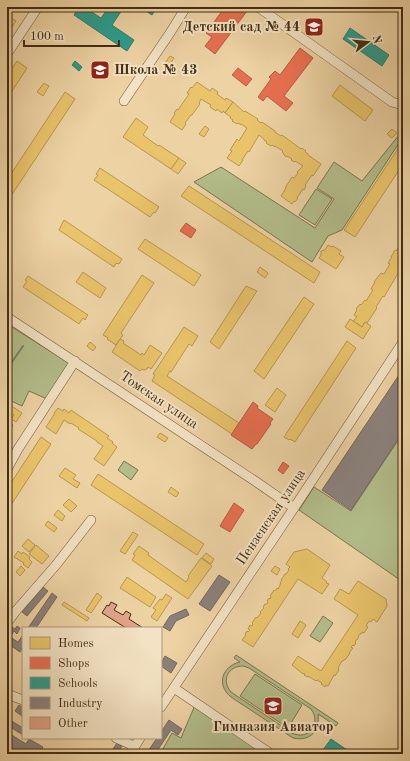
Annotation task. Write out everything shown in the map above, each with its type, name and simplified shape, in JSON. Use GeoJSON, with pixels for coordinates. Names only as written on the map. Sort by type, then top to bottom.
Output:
{"type":"FeatureCollection","features":[{"type":"Feature","properties":{"kind":"street"},"geometry":{"type":"LineString","coordinates":[[7,54],[38,7]]}},
{"type":"Feature","properties":{"kind":"street"},"geometry":{"type":"LineString","coordinates":[[124,101],[186,7]]}},
{"type":"Feature","properties":{"kind":"street"},"geometry":{"type":"LineString","coordinates":[[258,7],[392,102],[403,104]]}},
{"type":"Feature","properties":{"kind":"street","name":"Томская улица"},"geometry":{"type":"LineString","coordinates":[[7,317],[294,508]]}},
{"type":"Feature","properties":{"kind":"street","name":"Пензенская улица"},"geometry":{"type":"LineString","coordinates":[[162,706],[403,342]]}},
{"type":"Feature","properties":{"kind":"street"},"geometry":{"type":"LineString","coordinates":[[7,469],[18,449],[75,361]]}},
{"type":"Feature","properties":{"kind":"street"},"geometry":{"type":"LineString","coordinates":[[7,623],[23,602],[56,565],[91,520]]}},
{"type":"Feature","properties":{"kind":"street"},"geometry":{"type":"LineString","coordinates":[[174,688],[271,754]]}},
{"type":"Feature","properties":{"kind":"street"},"geometry":{"type":"LineString","coordinates":[[7,694],[22,700]]}},
{"type":"Feature","properties":{"kind":"street"},"geometry":{"type":"LineString","coordinates":[[117,739],[132,750],[139,739]]}},
{"type":"Feature","properties":{"kind":"green space"},"geometry":{"type":"Polygon","coordinates":[[[403,130],[403,137],[342,230],[328,236],[312,262],[194,182],[221,167],[315,228],[334,199],[317,188],[334,162],[362,181],[403,130]]]}},
{"type":"Feature","properties":{"kind":"green space"},"geometry":{"type":"Polygon","coordinates":[[[316,189],[332,199],[315,225],[299,215],[316,189]]]}},
{"type":"Feature","properties":{"kind":"green space"},"geometry":{"type":"Polygon","coordinates":[[[7,324],[69,363],[47,399],[29,391],[22,406],[7,399],[7,324]]]}},
{"type":"Feature","properties":{"kind":"green space"},"geometry":{"type":"Polygon","coordinates":[[[403,433],[403,582],[299,510],[314,487],[351,511],[403,433]]]}},
{"type":"Feature","properties":{"kind":"green space"},"geometry":{"type":"Polygon","coordinates":[[[124,461],[138,470],[131,480],[118,470],[124,461]]]}},
{"type":"Feature","properties":{"kind":"green space"},"geometry":{"type":"Polygon","coordinates":[[[323,616],[333,623],[320,642],[310,636],[323,616]]]}},
{"type":"Feature","properties":{"kind":"green space"},"geometry":{"type":"Polygon","coordinates":[[[236,655],[338,723],[336,726],[318,714],[316,730],[313,734],[305,738],[293,738],[231,697],[226,692],[223,676],[229,667],[240,662],[234,658],[236,655]],[[243,666],[233,668],[230,671],[226,678],[231,692],[292,733],[303,735],[312,730],[315,720],[311,709],[249,668],[243,666]]]}},
{"type":"Feature","properties":{"kind":"green space"},"geometry":{"type":"Polygon","coordinates":[[[255,674],[302,705],[288,728],[240,696],[255,674]]]}},
{"type":"Feature","properties":{"kind":"green space"},"geometry":{"type":"Polygon","coordinates":[[[195,705],[264,754],[160,754],[172,733],[181,738],[195,705]]]}},
{"type":"Feature","properties":{"kind":"building: Homes"},"geometry":{"type":"Polygon","coordinates":[[[7,15],[16,21],[7,34],[7,15]]]}},
{"type":"Feature","properties":{"kind":"building: Homes"},"geometry":{"type":"Polygon","coordinates":[[[170,56],[174,58],[169,66],[165,63],[170,56]]]}},
{"type":"Feature","properties":{"kind":"building: Homes"},"geometry":{"type":"Polygon","coordinates":[[[17,61],[27,68],[7,99],[7,76],[17,61]]]}},
{"type":"Feature","properties":{"kind":"building: Homes"},"geometry":{"type":"Polygon","coordinates":[[[197,82],[210,91],[212,88],[225,100],[226,98],[233,102],[225,113],[223,111],[222,113],[217,109],[216,111],[210,107],[211,105],[201,99],[200,104],[185,123],[186,124],[182,130],[170,122],[175,114],[174,113],[177,109],[178,110],[189,94],[187,93],[191,87],[192,88],[197,82]]]}},
{"type":"Feature","properties":{"kind":"building: Homes"},"geometry":{"type":"Polygon","coordinates":[[[44,83],[49,86],[43,96],[37,92],[44,83]]]}},
{"type":"Feature","properties":{"kind":"building: Homes"},"geometry":{"type":"Polygon","coordinates":[[[340,85],[373,110],[365,121],[332,96],[340,85]]]}},
{"type":"Feature","properties":{"kind":"building: Homes"},"geometry":{"type":"Polygon","coordinates":[[[65,92],[75,99],[9,199],[7,198],[7,180],[65,92]]]}},
{"type":"Feature","properties":{"kind":"building: Homes"},"geometry":{"type":"Polygon","coordinates":[[[233,102],[244,112],[245,111],[258,119],[257,120],[261,123],[262,122],[281,136],[282,135],[301,149],[302,148],[308,155],[321,164],[305,185],[304,190],[303,189],[298,198],[292,204],[281,196],[292,177],[294,178],[303,166],[295,161],[294,162],[287,156],[286,157],[282,152],[283,151],[266,143],[267,142],[259,135],[239,166],[227,158],[237,139],[239,141],[247,128],[232,121],[233,120],[230,118],[231,117],[225,113],[233,102]]]}},
{"type":"Feature","properties":{"kind":"building: Homes"},"geometry":{"type":"Polygon","coordinates":[[[136,118],[148,127],[143,135],[179,158],[171,169],[123,137],[136,118]]]}},
{"type":"Feature","properties":{"kind":"building: Homes"},"geometry":{"type":"Polygon","coordinates":[[[205,126],[209,129],[204,137],[199,134],[205,126]]]}},
{"type":"Feature","properties":{"kind":"building: Homes"},"geometry":{"type":"Polygon","coordinates":[[[392,129],[397,133],[392,138],[387,134],[392,129]]]}},
{"type":"Feature","properties":{"kind":"building: Homes"},"geometry":{"type":"Polygon","coordinates":[[[403,141],[403,164],[355,237],[344,230],[403,141]]]}},
{"type":"Feature","properties":{"kind":"building: Homes"},"geometry":{"type":"Polygon","coordinates":[[[179,158],[186,163],[178,174],[171,169],[179,158]]]}},
{"type":"Feature","properties":{"kind":"building: Homes"},"geometry":{"type":"Polygon","coordinates":[[[100,168],[159,207],[155,213],[154,212],[150,217],[94,180],[98,175],[96,174],[100,168]]]}},
{"type":"Feature","properties":{"kind":"building: Homes"},"geometry":{"type":"Polygon","coordinates":[[[189,186],[320,272],[314,283],[181,196],[189,186]]]}},
{"type":"Feature","properties":{"kind":"building: Homes"},"geometry":{"type":"Polygon","coordinates":[[[64,220],[122,259],[119,264],[116,263],[114,267],[59,230],[64,220]]]}},
{"type":"Feature","properties":{"kind":"building: Homes"},"geometry":{"type":"Polygon","coordinates":[[[145,239],[201,275],[194,286],[138,249],[145,239]]]}},
{"type":"Feature","properties":{"kind":"building: Homes"},"geometry":{"type":"Polygon","coordinates":[[[403,244],[403,269],[401,271],[400,270],[367,323],[365,322],[362,327],[353,321],[357,317],[354,315],[357,310],[356,309],[365,300],[366,301],[373,290],[371,289],[374,282],[381,273],[384,274],[390,264],[388,263],[395,250],[396,251],[399,246],[401,248],[403,244]]]}},
{"type":"Feature","properties":{"kind":"building: Homes"},"geometry":{"type":"Polygon","coordinates":[[[328,245],[341,251],[339,254],[344,257],[336,269],[319,258],[321,251],[325,250],[328,245]]]}},
{"type":"Feature","properties":{"kind":"building: Homes"},"geometry":{"type":"Polygon","coordinates":[[[260,267],[268,273],[265,278],[257,272],[260,267]]]}},
{"type":"Feature","properties":{"kind":"building: Homes"},"geometry":{"type":"Polygon","coordinates":[[[83,272],[106,288],[100,298],[76,282],[83,272]]]}},
{"type":"Feature","properties":{"kind":"building: Homes"},"geometry":{"type":"Polygon","coordinates":[[[142,275],[154,283],[121,333],[123,335],[116,345],[103,335],[142,275]]]}},
{"type":"Feature","properties":{"kind":"building: Homes"},"geometry":{"type":"Polygon","coordinates":[[[28,276],[88,315],[85,320],[83,318],[79,324],[23,287],[28,276]]]}},
{"type":"Feature","properties":{"kind":"building: Homes"},"geometry":{"type":"Polygon","coordinates":[[[246,286],[257,291],[219,349],[210,342],[246,286]]]}},
{"type":"Feature","properties":{"kind":"building: Homes"},"geometry":{"type":"Polygon","coordinates":[[[304,297],[314,304],[264,379],[254,371],[304,297]]]}},
{"type":"Feature","properties":{"kind":"building: Homes"},"geometry":{"type":"Polygon","coordinates":[[[350,319],[362,327],[365,322],[371,326],[363,339],[345,327],[350,319]]]}},
{"type":"Feature","properties":{"kind":"building: Homes"},"geometry":{"type":"Polygon","coordinates":[[[184,327],[198,336],[192,346],[189,344],[167,376],[239,423],[232,434],[152,381],[155,375],[153,374],[184,327]]]}},
{"type":"Feature","properties":{"kind":"building: Homes"},"geometry":{"type":"Polygon","coordinates":[[[120,339],[124,341],[123,343],[141,355],[142,353],[144,355],[150,345],[162,353],[151,369],[148,367],[147,369],[142,369],[140,371],[112,352],[120,339]]]}},
{"type":"Feature","properties":{"kind":"building: Homes"},"geometry":{"type":"Polygon","coordinates":[[[347,341],[356,348],[295,442],[284,437],[347,341]]]}},
{"type":"Feature","properties":{"kind":"building: Homes"},"geometry":{"type":"Polygon","coordinates":[[[90,342],[96,347],[93,351],[87,346],[90,342]]]}},
{"type":"Feature","properties":{"kind":"building: Homes"},"geometry":{"type":"Polygon","coordinates":[[[277,388],[286,395],[275,412],[265,405],[277,388]]]}},
{"type":"Feature","properties":{"kind":"building: Homes"},"geometry":{"type":"Polygon","coordinates":[[[10,405],[22,413],[16,422],[11,419],[14,415],[7,411],[10,405]]]}},
{"type":"Feature","properties":{"kind":"building: Homes"},"geometry":{"type":"Polygon","coordinates":[[[58,408],[63,411],[64,409],[69,413],[71,410],[109,436],[107,438],[117,447],[104,466],[94,459],[103,446],[78,429],[79,428],[64,420],[56,434],[46,427],[58,408]]]}},
{"type":"Feature","properties":{"kind":"building: Homes"},"geometry":{"type":"Polygon","coordinates":[[[7,421],[13,425],[9,432],[7,431],[7,421]]]}},
{"type":"Feature","properties":{"kind":"building: Homes"},"geometry":{"type":"Polygon","coordinates":[[[160,433],[168,438],[165,442],[157,437],[160,433]]]}},
{"type":"Feature","properties":{"kind":"building: Homes"},"geometry":{"type":"Polygon","coordinates":[[[41,437],[51,444],[7,511],[7,489],[41,437]]]}},
{"type":"Feature","properties":{"kind":"building: Homes"},"geometry":{"type":"Polygon","coordinates":[[[65,468],[76,475],[73,479],[80,483],[77,488],[59,476],[65,468]]]}},
{"type":"Feature","properties":{"kind":"building: Homes"},"geometry":{"type":"Polygon","coordinates":[[[98,474],[204,544],[197,555],[91,485],[98,474]]]}},
{"type":"Feature","properties":{"kind":"building: Homes"},"geometry":{"type":"Polygon","coordinates":[[[171,487],[179,493],[176,497],[168,492],[171,487]]]}},
{"type":"Feature","properties":{"kind":"building: Homes"},"geometry":{"type":"Polygon","coordinates":[[[69,499],[77,506],[71,512],[63,505],[69,499]]]}},
{"type":"Feature","properties":{"kind":"building: Homes"},"geometry":{"type":"Polygon","coordinates":[[[58,510],[65,516],[62,521],[54,515],[58,510]]]}},
{"type":"Feature","properties":{"kind":"building: Homes"},"geometry":{"type":"Polygon","coordinates":[[[48,521],[57,528],[54,532],[45,525],[48,521]]]}},
{"type":"Feature","properties":{"kind":"building: Homes"},"geometry":{"type":"Polygon","coordinates":[[[133,532],[138,535],[125,554],[120,551],[133,532]]]}},
{"type":"Feature","properties":{"kind":"building: Homes"},"geometry":{"type":"Polygon","coordinates":[[[28,539],[35,545],[29,552],[22,546],[28,539]]]}},
{"type":"Feature","properties":{"kind":"building: Homes"},"geometry":{"type":"Polygon","coordinates":[[[36,545],[49,556],[42,564],[29,554],[36,545]]]}},
{"type":"Feature","properties":{"kind":"building: Homes"},"geometry":{"type":"Polygon","coordinates":[[[139,546],[149,553],[148,555],[186,582],[189,577],[188,576],[201,558],[212,566],[188,599],[132,560],[135,555],[133,554],[139,546]]]}},
{"type":"Feature","properties":{"kind":"building: Homes"},"geometry":{"type":"Polygon","coordinates":[[[307,549],[330,565],[322,578],[329,584],[322,594],[298,579],[253,647],[242,640],[246,635],[245,634],[250,630],[248,629],[250,625],[252,626],[252,623],[256,617],[257,618],[261,613],[260,612],[264,608],[263,607],[265,604],[267,604],[267,601],[269,598],[270,599],[270,596],[274,590],[275,591],[277,588],[278,589],[281,580],[290,567],[286,564],[294,552],[307,549]]]}},
{"type":"Feature","properties":{"kind":"building: Homes"},"geometry":{"type":"Polygon","coordinates":[[[18,551],[22,554],[23,552],[30,557],[29,559],[32,562],[28,568],[23,564],[24,563],[14,557],[18,551]]]}},
{"type":"Feature","properties":{"kind":"building: Homes"},"geometry":{"type":"Polygon","coordinates":[[[206,553],[214,559],[211,564],[202,558],[206,553]]]}},
{"type":"Feature","properties":{"kind":"building: Homes"},"geometry":{"type":"Polygon","coordinates":[[[21,566],[25,570],[20,576],[16,572],[21,566]]]}},
{"type":"Feature","properties":{"kind":"building: Homes"},"geometry":{"type":"Polygon","coordinates":[[[275,566],[280,569],[277,575],[271,571],[275,566]]]}},
{"type":"Feature","properties":{"kind":"building: Homes"},"geometry":{"type":"Polygon","coordinates":[[[127,577],[156,597],[150,607],[120,588],[127,577]]]}},
{"type":"Feature","properties":{"kind":"building: Homes"},"geometry":{"type":"Polygon","coordinates":[[[358,581],[386,599],[387,606],[377,622],[373,619],[371,622],[369,621],[366,626],[368,627],[364,633],[362,632],[358,636],[355,642],[356,643],[351,647],[353,648],[350,653],[339,666],[339,670],[335,676],[334,675],[328,686],[326,685],[325,687],[317,680],[316,681],[304,675],[305,674],[292,665],[298,656],[321,671],[358,615],[334,599],[340,589],[349,594],[358,581]]]}},
{"type":"Feature","properties":{"kind":"building: Homes"},"geometry":{"type":"Polygon","coordinates":[[[97,593],[102,597],[91,613],[86,610],[97,593]]]}},
{"type":"Feature","properties":{"kind":"building: Homes"},"geometry":{"type":"Polygon","coordinates":[[[166,594],[172,598],[157,621],[151,617],[156,610],[153,608],[166,594]]]}},
{"type":"Feature","properties":{"kind":"building: Homes"},"geometry":{"type":"Polygon","coordinates":[[[64,602],[89,618],[87,621],[62,605],[64,602]]]}},
{"type":"Feature","properties":{"kind":"building: Homes"},"geometry":{"type":"Polygon","coordinates":[[[300,621],[306,625],[298,638],[292,634],[300,621]]]}},
{"type":"Feature","properties":{"kind":"building: Shops"},"geometry":{"type":"Polygon","coordinates":[[[225,7],[241,7],[247,11],[215,54],[205,46],[212,37],[206,33],[225,7]]]}},
{"type":"Feature","properties":{"kind":"building: Shops"},"geometry":{"type":"Polygon","coordinates":[[[300,48],[313,58],[284,96],[293,103],[286,111],[267,96],[263,101],[258,97],[271,79],[269,77],[275,71],[280,75],[300,48]]]}},
{"type":"Feature","properties":{"kind":"building: Shops"},"geometry":{"type":"Polygon","coordinates":[[[238,68],[252,79],[246,86],[232,75],[238,68]]]}},
{"type":"Feature","properties":{"kind":"building: Shops"},"geometry":{"type":"Polygon","coordinates":[[[186,223],[196,230],[191,238],[180,231],[186,223]]]}},
{"type":"Feature","properties":{"kind":"building: Shops"},"geometry":{"type":"Polygon","coordinates":[[[403,369],[403,382],[397,378],[403,369]]]}},
{"type":"Feature","properties":{"kind":"building: Shops"},"geometry":{"type":"Polygon","coordinates":[[[253,402],[258,406],[257,408],[273,419],[257,444],[252,449],[231,435],[253,402]]]}},
{"type":"Feature","properties":{"kind":"building: Shops"},"geometry":{"type":"Polygon","coordinates":[[[283,462],[289,466],[283,474],[278,470],[283,462]]]}},
{"type":"Feature","properties":{"kind":"building: Shops"},"geometry":{"type":"Polygon","coordinates":[[[234,503],[244,510],[230,532],[220,526],[234,503]]]}},
{"type":"Feature","properties":{"kind":"building: Schools"},"geometry":{"type":"Polygon","coordinates":[[[79,7],[84,7],[101,18],[109,7],[124,7],[112,25],[134,40],[127,51],[74,15],[79,7]]]}},
{"type":"Feature","properties":{"kind":"building: Schools"},"geometry":{"type":"Polygon","coordinates":[[[140,7],[157,7],[152,15],[140,7]]]}},
{"type":"Feature","properties":{"kind":"building: Schools"},"geometry":{"type":"Polygon","coordinates":[[[350,28],[389,55],[382,66],[343,39],[350,28]]]}},
{"type":"Feature","properties":{"kind":"building: Schools"},"geometry":{"type":"Polygon","coordinates":[[[75,61],[82,67],[79,71],[72,65],[75,61]]]}},
{"type":"Feature","properties":{"kind":"building: Schools"},"geometry":{"type":"Polygon","coordinates":[[[331,739],[353,754],[320,754],[331,739]]]}},
{"type":"Feature","properties":{"kind":"building: Industry"},"geometry":{"type":"Polygon","coordinates":[[[397,378],[403,383],[403,432],[351,510],[322,490],[397,378]]]}},
{"type":"Feature","properties":{"kind":"building: Industry"},"geometry":{"type":"Polygon","coordinates":[[[219,575],[230,582],[210,611],[199,604],[219,575]]]}},
{"type":"Feature","properties":{"kind":"building: Industry"},"geometry":{"type":"Polygon","coordinates":[[[43,587],[48,591],[27,616],[22,612],[43,587]]]}},
{"type":"Feature","properties":{"kind":"building: Industry"},"geometry":{"type":"Polygon","coordinates":[[[52,593],[57,597],[37,627],[29,627],[52,593]]]}},
{"type":"Feature","properties":{"kind":"building: Industry"},"geometry":{"type":"Polygon","coordinates":[[[186,609],[189,615],[176,621],[170,631],[163,627],[170,616],[186,609]]]}},
{"type":"Feature","properties":{"kind":"building: Industry"},"geometry":{"type":"Polygon","coordinates":[[[10,626],[15,629],[17,626],[20,628],[17,634],[14,631],[10,637],[18,642],[22,636],[22,649],[20,652],[7,643],[7,629],[10,626]]]}},
{"type":"Feature","properties":{"kind":"building: Industry"},"geometry":{"type":"Polygon","coordinates":[[[165,656],[177,663],[171,673],[162,667],[162,661],[165,656]]]}},
{"type":"Feature","properties":{"kind":"building: Industry"},"geometry":{"type":"Polygon","coordinates":[[[19,705],[22,707],[22,716],[15,711],[19,705]]]}},
{"type":"Feature","properties":{"kind":"building: Industry"},"geometry":{"type":"Polygon","coordinates":[[[10,720],[22,727],[22,734],[7,725],[10,720]]]}},
{"type":"Feature","properties":{"kind":"building: Industry"},"geometry":{"type":"Polygon","coordinates":[[[169,720],[182,729],[178,735],[171,730],[155,754],[146,754],[156,739],[162,739],[162,730],[169,720]]]}},
{"type":"Feature","properties":{"kind":"building: Industry"},"geometry":{"type":"Polygon","coordinates":[[[7,732],[26,744],[29,739],[43,747],[39,754],[7,754],[7,732]]]}},
{"type":"Feature","properties":{"kind":"building: Industry"},"geometry":{"type":"Polygon","coordinates":[[[117,743],[122,746],[117,754],[114,754],[111,752],[117,743]]]}},
{"type":"Feature","properties":{"kind":"building: Other"},"geometry":{"type":"Polygon","coordinates":[[[111,602],[117,605],[114,610],[123,615],[126,611],[131,614],[129,619],[141,627],[124,627],[102,613],[107,605],[109,606],[111,602]]]}},
{"type":"Feature","properties":{"kind":"waterway"},"geometry":{"type":"LineString","coordinates":[[7,369],[23,346]]}},
{"type":"Feature","properties":{"kind":"place","name":"Детский сад № 44"},"geometry":{"type":"Point","coordinates":[314,27]}},
{"type":"Feature","properties":{"kind":"place","name":"Школа № 43"},"geometry":{"type":"Point","coordinates":[100,70]}},
{"type":"Feature","properties":{"kind":"place","name":"Гимназия Авиатор"},"geometry":{"type":"Point","coordinates":[273,706]}}]}
